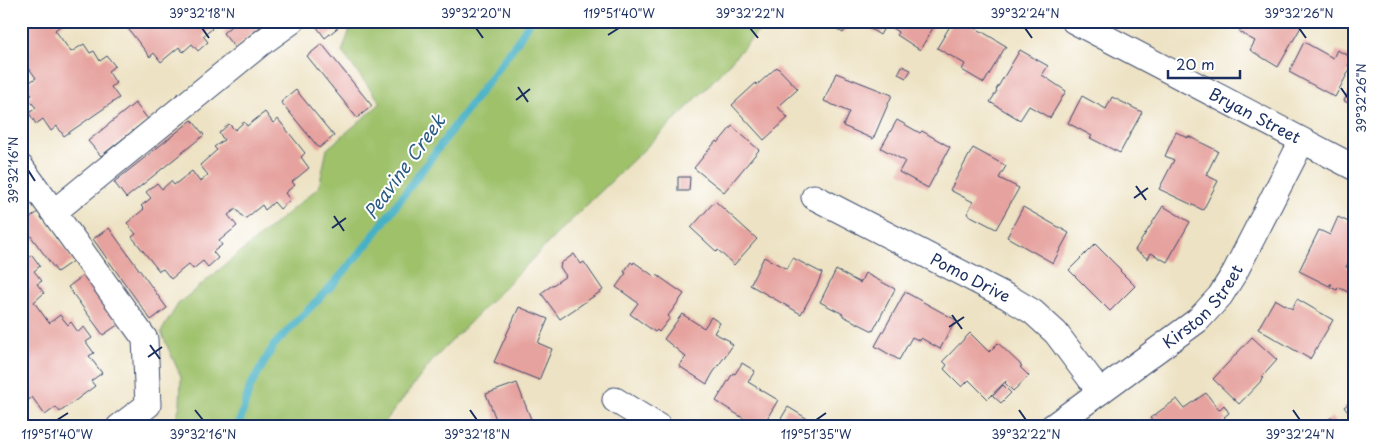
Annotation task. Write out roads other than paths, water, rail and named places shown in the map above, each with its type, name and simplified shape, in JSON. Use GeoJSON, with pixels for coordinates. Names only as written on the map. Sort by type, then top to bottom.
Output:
{"type":"FeatureCollection","features":[{"type":"Feature","properties":{"kind":"street"},"geometry":{"type":"LineString","coordinates":[[54,212],[260,44],[292,21]]}},
{"type":"Feature","properties":{"kind":"street","name":"Bryan Street"},"geometry":{"type":"LineString","coordinates":[[1074,21],[1355,168]]}},
{"type":"Feature","properties":{"kind":"street","name":"Kirston Street"},"geometry":{"type":"LineString","coordinates":[[1052,427],[1198,320],[1220,296],[1235,272],[1302,141]]}},
{"type":"Feature","properties":{"kind":"street"},"geometry":{"type":"LineString","coordinates":[[21,167],[145,339],[148,406],[119,427]]}},
{"type":"Feature","properties":{"kind":"street","name":"Pomo Drive"},"geometry":{"type":"LineString","coordinates":[[814,197],[1000,292],[1033,312],[1056,333],[1100,392]]}},
{"type":"Feature","properties":{"kind":"street"},"geometry":{"type":"LineString","coordinates":[[615,400],[658,427]]}},
{"type":"Feature","properties":{"kind":"waterway","name":"Peavine Creek"},"geometry":{"type":"LineString","coordinates":[[238,427],[250,387],[274,345],[337,280],[368,243],[517,42],[530,21]]}}]}
